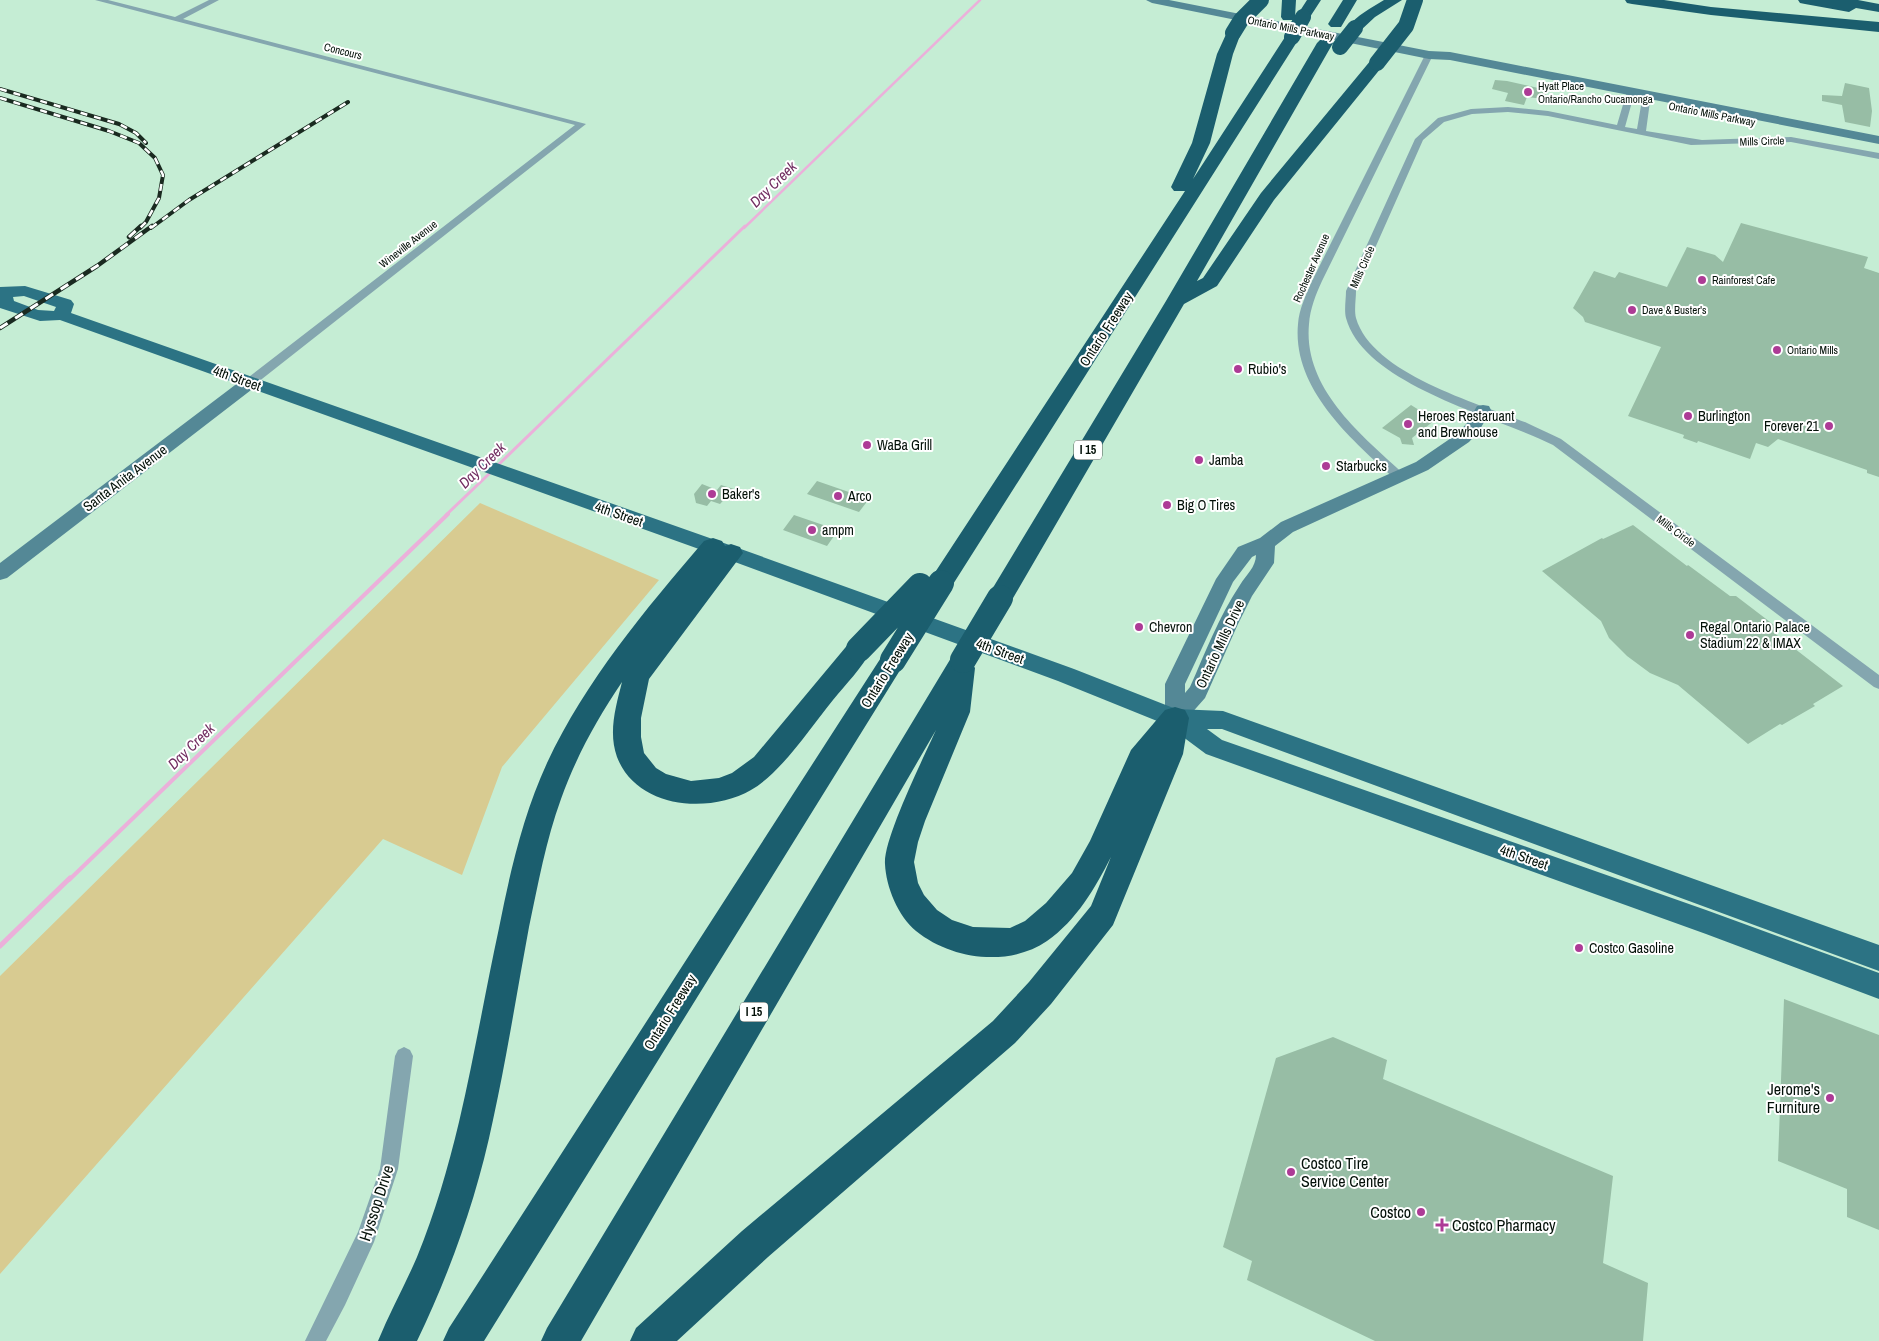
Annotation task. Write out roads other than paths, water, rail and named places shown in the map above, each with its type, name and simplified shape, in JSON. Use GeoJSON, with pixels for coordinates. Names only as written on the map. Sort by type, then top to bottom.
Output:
{"type":"FeatureCollection","features":[{"type":"Feature","properties":{"kind":"highway"},"geometry":{"type":"LineString","coordinates":[[1145,268],[1173,200],[1200,143],[1225,54],[1233,33],[1242,20],[1261,0]]}},
{"type":"Feature","properties":{"kind":"highway"},"geometry":{"type":"LineString","coordinates":[[1289,0],[1295,17]]}},
{"type":"Feature","properties":{"kind":"highway","name":"Ontario Freeway"},"geometry":{"type":"LineString","coordinates":[[462,1341],[893,660],[931,585],[982,521],[1273,66],[1295,17],[1314,0]]}},
{"type":"Feature","properties":{"kind":"highway"},"geometry":{"type":"LineString","coordinates":[[1332,45],[1336,24],[1350,0]]}},
{"type":"Feature","properties":{"kind":"highway"},"geometry":{"type":"LineString","coordinates":[[1332,45],[1370,14],[1395,0]]}},
{"type":"Feature","properties":{"kind":"highway"},"geometry":{"type":"LineString","coordinates":[[1176,301],[1210,282],[1267,197],[1405,28],[1412,16],[1415,0]]}},
{"type":"Feature","properties":{"kind":"highway"},"geometry":{"type":"LineString","coordinates":[[1632,0],[1711,10],[1879,26]]}},
{"type":"Feature","properties":{"kind":"highway"},"geometry":{"type":"LineString","coordinates":[[1805,0],[1879,14]]}},
{"type":"Feature","properties":{"kind":"highway"},"geometry":{"type":"LineString","coordinates":[[1832,0],[1879,8]]}},
{"type":"Feature","properties":{"kind":"highway"},"geometry":{"type":"LineString","coordinates":[[1788,3],[1879,14]]}},
{"type":"Feature","properties":{"kind":"highway","name":"I 15"},"geometry":{"type":"LineString","coordinates":[[560,1341],[957,677],[1000,598],[1295,96],[1332,45]]}},
{"type":"Feature","properties":{"kind":"highway"},"geometry":{"type":"LineString","coordinates":[[722,550],[636,677],[627,718],[627,737],[631,756],[639,768],[646,776],[658,784],[691,793],[722,790],[742,781],[764,765],[860,649],[931,585]]}},
{"type":"Feature","properties":{"kind":"highway"},"geometry":{"type":"LineString","coordinates":[[397,1341],[433,1263],[464,1167],[520,899],[534,838],[546,799],[584,718],[606,682],[722,550]]}},
{"type":"Feature","properties":{"kind":"highway"},"geometry":{"type":"LineString","coordinates":[[957,677],[957,712],[911,821],[903,842],[899,862],[913,905],[926,920],[943,932],[973,941],[1011,942],[1036,930],[1057,913],[1082,882],[1101,848],[1141,758],[1175,718]]}},
{"type":"Feature","properties":{"kind":"highway"},"geometry":{"type":"LineString","coordinates":[[649,1341],[755,1244],[1004,1032],[1040,993],[1102,915],[1169,754],[1175,718]]}},
{"type":"Feature","properties":{"kind":"main road","name":"Ontario Mills Parkway"},"geometry":{"type":"LineString","coordinates":[[1152,0],[1429,55],[1442,62],[1630,94],[1879,146]]}},
{"type":"Feature","properties":{"kind":"main road","name":"Ontario Mills Parkway"},"geometry":{"type":"LineString","coordinates":[[1647,98],[1879,140]]}},
{"type":"Feature","properties":{"kind":"main road","name":"4th Street"},"geometry":{"type":"LineString","coordinates":[[2,292],[6,304],[46,318],[61,315],[517,479],[722,550],[1057,672],[1175,718],[1214,747],[1706,922],[1879,986]]}},
{"type":"Feature","properties":{"kind":"main road","name":"Santa Anita Avenue"},"geometry":{"type":"LineString","coordinates":[[0,573],[249,383]]}},
{"type":"Feature","properties":{"kind":"main road","name":"Ontario Mills Drive"},"geometry":{"type":"LineString","coordinates":[[1175,718],[1175,684],[1225,579],[1245,552],[1266,543],[1287,527],[1422,466],[1449,450],[1473,427],[1482,410]]}},
{"type":"Feature","properties":{"kind":"main road","name":"4th Street"},"geometry":{"type":"LineString","coordinates":[[1175,718],[1223,720],[1879,958]]}},
{"type":"Feature","properties":{"kind":"street","name":"Concours"},"geometry":{"type":"LineString","coordinates":[[99,0],[582,124]]}},
{"type":"Feature","properties":{"kind":"street"},"geometry":{"type":"LineString","coordinates":[[176,20],[215,0]]}},
{"type":"Feature","properties":{"kind":"street","name":"Rochester Avenue"},"geometry":{"type":"LineString","coordinates":[[1399,476],[1354,435],[1332,409],[1316,383],[1308,361],[1303,337],[1303,321],[1312,293],[1368,175],[1429,55]]}},
{"type":"Feature","properties":{"kind":"street"},"geometry":{"type":"LineString","coordinates":[[1620,128],[1630,94]]}},
{"type":"Feature","properties":{"kind":"street"},"geometry":{"type":"LineString","coordinates":[[1641,133],[1647,98]]}},
{"type":"Feature","properties":{"kind":"street","name":"Mills Circle"},"geometry":{"type":"LineString","coordinates":[[1879,156],[1795,140],[1763,139],[1712,143],[1676,140],[1528,111],[1504,109],[1477,111],[1453,116],[1431,125],[1419,139],[1350,291],[1349,305],[1351,319],[1357,334],[1365,344],[1390,366],[1414,381],[1522,425],[1557,442],[1879,683]]}},
{"type":"Feature","properties":{"kind":"street","name":"Wineville Avenue"},"geometry":{"type":"LineString","coordinates":[[249,383],[582,124]]}},
{"type":"Feature","properties":{"kind":"street","name":"Hyssop Drive"},"geometry":{"type":"LineString","coordinates":[[315,1341],[338,1298],[367,1235],[389,1169],[404,1056]]}},
{"type":"Feature","properties":{"kind":"waterway","name":"Day Creek"},"geometry":{"type":"LineString","coordinates":[[744,228],[980,0]]}},
{"type":"Feature","properties":{"kind":"waterway","name":"Day Creek"},"geometry":{"type":"LineString","coordinates":[[496,467],[745,226]]}},
{"type":"Feature","properties":{"kind":"waterway","name":"Day Creek"},"geometry":{"type":"LineString","coordinates":[[446,515],[491,472]]}},
{"type":"Feature","properties":{"kind":"waterway","name":"Day Creek"},"geometry":{"type":"LineString","coordinates":[[69,880],[448,514]]}},
{"type":"Feature","properties":{"kind":"waterway","name":"Day Creek"},"geometry":{"type":"LineString","coordinates":[[0,946],[70,878]]}},
{"type":"Feature","properties":{"kind":"railway"},"geometry":{"type":"LineString","coordinates":[[0,89],[119,124],[136,133],[146,143]]}},
{"type":"Feature","properties":{"kind":"railway"},"geometry":{"type":"LineString","coordinates":[[0,98],[109,131],[139,143],[155,158],[163,175],[159,198],[146,222],[140,228]]}},
{"type":"Feature","properties":{"kind":"railway"},"geometry":{"type":"LineString","coordinates":[[151,228],[189,200],[348,102]]}},
{"type":"Feature","properties":{"kind":"railway"},"geometry":{"type":"LineString","coordinates":[[129,237],[141,226]]}},
{"type":"Feature","properties":{"kind":"railway"},"geometry":{"type":"LineString","coordinates":[[0,328],[97,266],[152,226]]}},
{"type":"Feature","properties":{"kind":"place","name":"Hyatt Place Ontario/Rancho Cucamonga"},"geometry":{"type":"Point","coordinates":[1528,92]}},
{"type":"Feature","properties":{"kind":"place","name":"Rainforest Cafe"},"geometry":{"type":"Point","coordinates":[1702,280]}},
{"type":"Feature","properties":{"kind":"place","name":"Dave & Buster's"},"geometry":{"type":"Point","coordinates":[1632,310]}},
{"type":"Feature","properties":{"kind":"place","name":"Ontario Mills"},"geometry":{"type":"Point","coordinates":[1777,350]}},
{"type":"Feature","properties":{"kind":"place","name":"Rubio's"},"geometry":{"type":"Point","coordinates":[1238,369]}},
{"type":"Feature","properties":{"kind":"place","name":"Burlington"},"geometry":{"type":"Point","coordinates":[1688,416]}},
{"type":"Feature","properties":{"kind":"place","name":"Heroes Restaruant and Brewhouse"},"geometry":{"type":"Point","coordinates":[1408,424]}},
{"type":"Feature","properties":{"kind":"place","name":"Forever 21"},"geometry":{"type":"Point","coordinates":[1829,426]}},
{"type":"Feature","properties":{"kind":"place","name":"WaBa Grill"},"geometry":{"type":"Point","coordinates":[867,445]}},
{"type":"Feature","properties":{"kind":"place","name":"Jamba"},"geometry":{"type":"Point","coordinates":[1199,460]}},
{"type":"Feature","properties":{"kind":"place","name":"Starbucks"},"geometry":{"type":"Point","coordinates":[1326,466]}},
{"type":"Feature","properties":{"kind":"place","name":"Baker's"},"geometry":{"type":"Point","coordinates":[712,494]}},
{"type":"Feature","properties":{"kind":"place","name":"Arco"},"geometry":{"type":"Point","coordinates":[838,496]}},
{"type":"Feature","properties":{"kind":"place","name":"Big O Tires"},"geometry":{"type":"Point","coordinates":[1167,505]}},
{"type":"Feature","properties":{"kind":"place","name":"ampm"},"geometry":{"type":"Point","coordinates":[812,530]}},
{"type":"Feature","properties":{"kind":"place","name":"Chevron"},"geometry":{"type":"Point","coordinates":[1139,627]}},
{"type":"Feature","properties":{"kind":"place","name":"Regal Ontario Palace Stadium 22 & IMAX"},"geometry":{"type":"Point","coordinates":[1690,635]}},
{"type":"Feature","properties":{"kind":"place","name":"Costco Gasoline"},"geometry":{"type":"Point","coordinates":[1579,948]}},
{"type":"Feature","properties":{"kind":"place","name":"Jerome's Furniture"},"geometry":{"type":"Point","coordinates":[1830,1098]}},
{"type":"Feature","properties":{"kind":"place","name":"Costco Tire Service Center"},"geometry":{"type":"Point","coordinates":[1291,1172]}},
{"type":"Feature","properties":{"kind":"place","name":"Costco"},"geometry":{"type":"Point","coordinates":[1421,1212]}},
{"type":"Feature","properties":{"kind":"place","name":"Costco Pharmacy"},"geometry":{"type":"Point","coordinates":[1442,1225]}}]}
